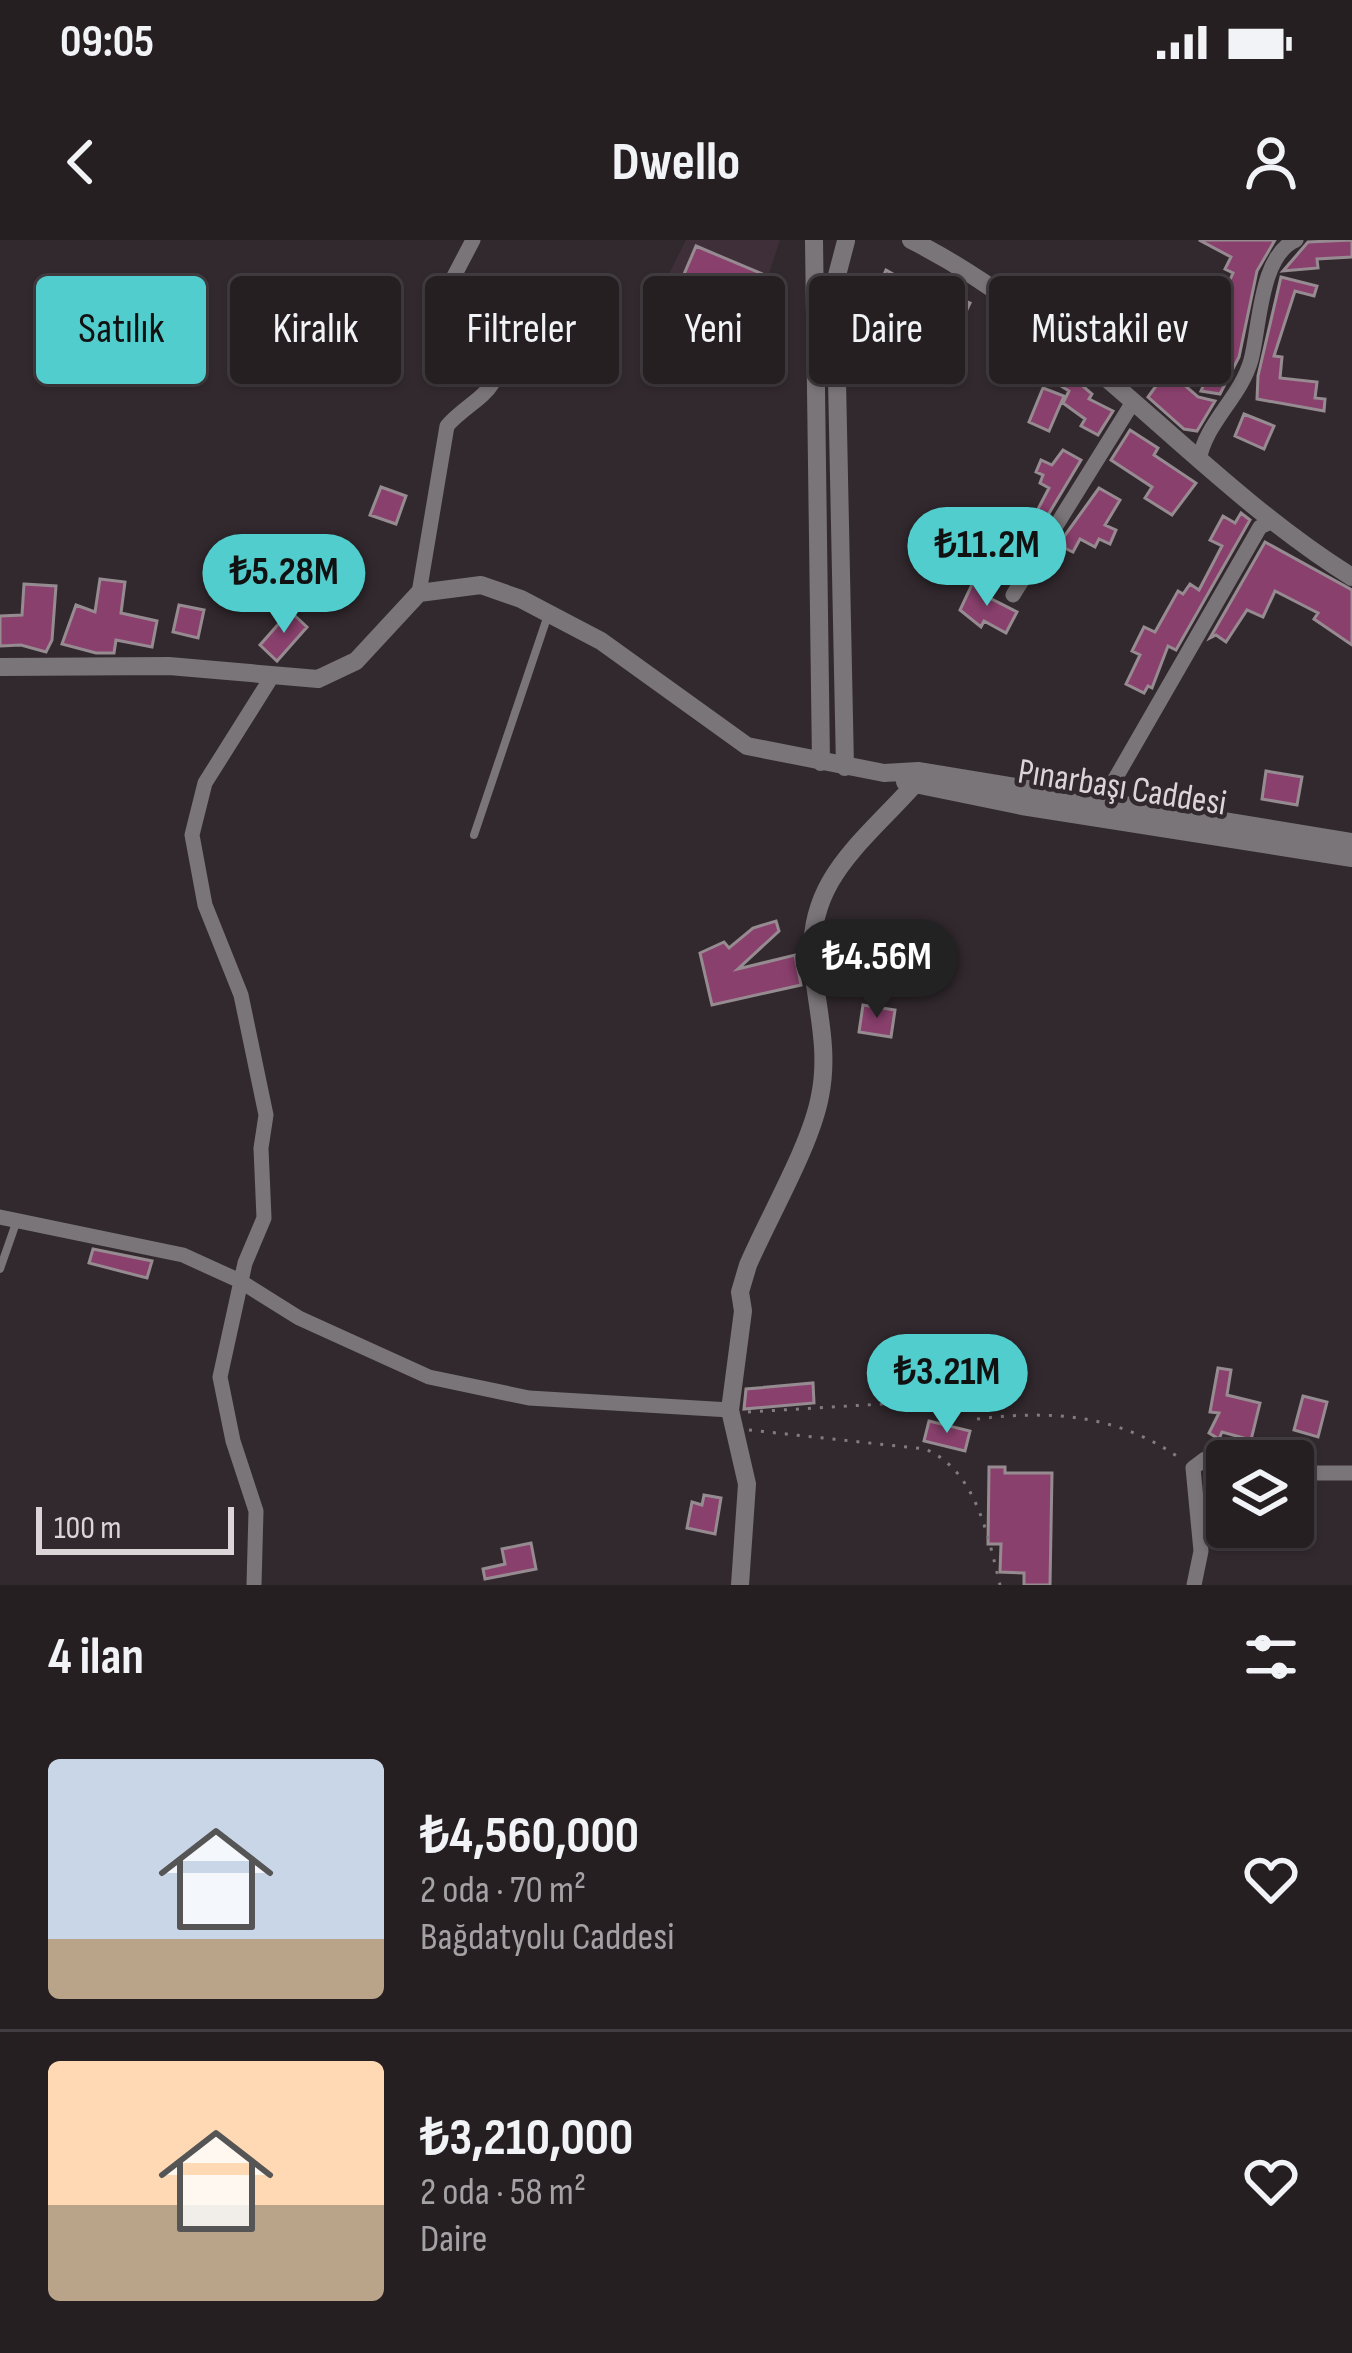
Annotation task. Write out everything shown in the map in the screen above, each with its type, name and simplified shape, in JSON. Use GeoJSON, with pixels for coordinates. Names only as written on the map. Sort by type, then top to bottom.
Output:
{"type":"FeatureCollection","features":[{"type":"Feature","properties":{"kind":"street"},"geometry":{"type":"LineString","coordinates":[[0,667],[169,665],[318,679],[346,669],[419,593],[446,426],[492,387],[499,366],[495,349],[444,317],[451,283],[473,240]]}},
{"type":"Feature","properties":{"kind":"street"},"geometry":{"type":"LineString","coordinates":[[814,240],[821,762]]}},
{"type":"Feature","properties":{"kind":"street"},"geometry":{"type":"LineString","coordinates":[[824,240],[847,241],[835,283],[845,767]]}},
{"type":"Feature","properties":{"kind":"street"},"geometry":{"type":"LineString","coordinates":[[911,240],[999,292],[1271,522],[1352,577]]}},
{"type":"Feature","properties":{"kind":"street"},"geometry":{"type":"LineString","coordinates":[[1199,460],[1201,447],[1245,379],[1277,254],[1296,240]]}},
{"type":"Feature","properties":{"kind":"street"},"geometry":{"type":"LineString","coordinates":[[1013,595],[1133,402]]}},
{"type":"Feature","properties":{"kind":"street"},"geometry":{"type":"LineString","coordinates":[[1106,810],[1177,665],[1260,527],[1271,522]]}},
{"type":"Feature","properties":{"kind":"street","name":"Pınarbaşı Caddesi"},"geometry":{"type":"LineString","coordinates":[[419,593],[481,585],[549,613],[653,674],[736,741],[845,767],[1106,810],[1352,858]]}},
{"type":"Feature","properties":{"kind":"street"},"geometry":{"type":"LineString","coordinates":[[254,1585],[256,1511],[232,1441],[220,1377],[240,1281],[264,1219],[261,1148],[266,1115],[241,995],[229,953],[206,905],[191,835],[212,770],[271,678]]}},
{"type":"Feature","properties":{"kind":"street"},"geometry":{"type":"LineString","coordinates":[[740,1585],[747,1484],[733,1417],[743,1311],[740,1292],[819,1103],[825,1053],[813,967],[815,908],[829,880],[916,778]]}},
{"type":"Feature","properties":{"kind":"street","name":"Pınarbaşı Caddesi"},"geometry":{"type":"LineString","coordinates":[[1106,810],[1352,842]]}},
{"type":"Feature","properties":{"kind":"street"},"geometry":{"type":"LineString","coordinates":[[8,1220],[183,1255],[240,1281],[299,1318],[429,1377],[529,1398],[733,1417]]}},
{"type":"Feature","properties":{"kind":"street"},"geometry":{"type":"LineString","coordinates":[[1194,1585],[1201,1536],[1193,1468],[1206,1459]]}},
{"type":"Feature","properties":{"kind":"street"},"geometry":{"type":"LineString","coordinates":[[1314,1473],[1352,1473]]}},
{"type":"Feature","properties":{"kind":"lane"},"geometry":{"type":"LineString","coordinates":[[474,835],[549,613]]}},
{"type":"Feature","properties":{"kind":"lane"},"geometry":{"type":"LineString","coordinates":[[0,1269],[8,1220]]}},
{"type":"Feature","properties":{"kind":"path"},"geometry":{"type":"LineString","coordinates":[[733,1417],[933,1401],[954,1409]]}},
{"type":"Feature","properties":{"kind":"path"},"geometry":{"type":"LineString","coordinates":[[977,1419],[1054,1413],[1124,1426],[1193,1468]]}},
{"type":"Feature","properties":{"kind":"path"},"geometry":{"type":"LineString","coordinates":[[733,1417],[925,1449],[950,1460],[986,1531],[1000,1585]]}},
{"type":"Feature","properties":{"kind":"shaded area"},"geometry":{"type":"Polygon","coordinates":[[[686,240],[780,240],[768,276],[668,276],[686,240]]]}},
{"type":"Feature","properties":{"kind":"building"},"geometry":{"type":"Polygon","coordinates":[[[1199,240],[1275,240],[1257,271],[1239,357],[1231,373],[1233,273],[1225,269],[1231,257],[1199,240]]]}},
{"type":"Feature","properties":{"kind":"building"},"geometry":{"type":"Polygon","coordinates":[[[1352,240],[1352,257],[1317,259],[1318,268],[1283,271],[1308,242],[1352,240]]]}},
{"type":"Feature","properties":{"kind":"building"},"geometry":{"type":"Polygon","coordinates":[[[696,246],[767,276],[683,276],[696,246]]]}},
{"type":"Feature","properties":{"kind":"building"},"geometry":{"type":"Polygon","coordinates":[[[1281,277],[1317,286],[1314,296],[1295,291],[1274,356],[1282,357],[1280,378],[1317,382],[1315,398],[1325,399],[1324,411],[1257,399],[1281,277]]]}},
{"type":"Feature","properties":{"kind":"building"},"geometry":{"type":"Polygon","coordinates":[[[1058,384],[1081,384],[1092,394],[1089,399],[1113,411],[1098,435],[1081,426],[1085,419],[1063,403],[1069,391],[1058,384]]]}},
{"type":"Feature","properties":{"kind":"building"},"geometry":{"type":"Polygon","coordinates":[[[1183,384],[1198,397],[1215,401],[1197,431],[1184,429],[1148,397],[1156,386],[1183,384]]]}},
{"type":"Feature","properties":{"kind":"building"},"geometry":{"type":"Polygon","coordinates":[[[1204,384],[1225,384],[1220,394],[1201,391],[1204,384]]]}},
{"type":"Feature","properties":{"kind":"building"},"geometry":{"type":"Polygon","coordinates":[[[1043,388],[1064,396],[1049,431],[1029,422],[1043,388]]]}},
{"type":"Feature","properties":{"kind":"building"},"geometry":{"type":"Polygon","coordinates":[[[1244,414],[1274,426],[1264,449],[1235,436],[1244,414]]]}},
{"type":"Feature","properties":{"kind":"building"},"geometry":{"type":"Polygon","coordinates":[[[1130,430],[1158,448],[1154,455],[1196,483],[1172,515],[1145,498],[1152,487],[1111,460],[1130,430]]]}},
{"type":"Feature","properties":{"kind":"building"},"geometry":{"type":"Polygon","coordinates":[[[1063,450],[1081,460],[1036,535],[1027,530],[1049,488],[1040,483],[1043,475],[1036,472],[1041,460],[1052,465],[1063,450]]]}},
{"type":"Feature","properties":{"kind":"building"},"geometry":{"type":"Polygon","coordinates":[[[381,487],[406,496],[396,524],[370,515],[381,487]]]}},
{"type":"Feature","properties":{"kind":"building"},"geometry":{"type":"Polygon","coordinates":[[[1099,488],[1120,500],[1105,525],[1116,530],[1110,544],[1099,539],[1095,547],[1080,539],[1073,552],[1058,545],[1099,488]]]}},
{"type":"Feature","properties":{"kind":"building"},"geometry":{"type":"Polygon","coordinates":[[[1241,513],[1250,520],[1176,650],[1168,646],[1152,688],[1148,686],[1144,693],[1126,684],[1140,655],[1132,651],[1144,627],[1155,632],[1178,591],[1183,594],[1190,584],[1199,590],[1222,546],[1210,540],[1223,516],[1235,523],[1241,513]]]}},
{"type":"Feature","properties":{"kind":"building"},"geometry":{"type":"Polygon","coordinates":[[[1265,542],[1352,590],[1352,645],[1314,619],[1318,613],[1275,591],[1263,617],[1247,610],[1226,642],[1216,635],[1210,638],[1265,542]]]}},
{"type":"Feature","properties":{"kind":"building"},"geometry":{"type":"Polygon","coordinates":[[[975,578],[987,584],[982,594],[1017,612],[1006,633],[984,621],[981,627],[960,610],[975,578]]]}},
{"type":"Feature","properties":{"kind":"building"},"geometry":{"type":"Polygon","coordinates":[[[100,579],[125,582],[121,613],[157,621],[152,647],[116,640],[114,653],[96,653],[62,644],[76,605],[95,612],[100,579]]]}},
{"type":"Feature","properties":{"kind":"building"},"geometry":{"type":"Polygon","coordinates":[[[24,584],[56,586],[52,640],[46,652],[21,645],[0,646],[0,616],[22,615],[24,584]]]}},
{"type":"Feature","properties":{"kind":"building"},"geometry":{"type":"Polygon","coordinates":[[[179,605],[204,610],[198,638],[173,632],[179,605]]]}},
{"type":"Feature","properties":{"kind":"building"},"geometry":{"type":"Polygon","coordinates":[[[290,611],[307,627],[277,661],[260,645],[290,611]]]}},
{"type":"Feature","properties":{"kind":"building"},"geometry":{"type":"Polygon","coordinates":[[[1266,771],[1302,777],[1297,805],[1262,799],[1266,771]]]}},
{"type":"Feature","properties":{"kind":"building"},"geometry":{"type":"Polygon","coordinates":[[[776,921],[779,931],[738,969],[795,955],[801,985],[712,1005],[700,953],[724,942],[729,948],[753,928],[776,921]]]}},
{"type":"Feature","properties":{"kind":"building"},"geometry":{"type":"Polygon","coordinates":[[[863,1005],[895,1010],[891,1037],[859,1032],[863,1005]]]}},
{"type":"Feature","properties":{"kind":"building"},"geometry":{"type":"Polygon","coordinates":[[[93,1249],[152,1261],[147,1278],[89,1263],[93,1249]]]}},
{"type":"Feature","properties":{"kind":"building"},"geometry":{"type":"Polygon","coordinates":[[[1218,1368],[1231,1370],[1227,1395],[1260,1403],[1251,1440],[1222,1432],[1219,1439],[1209,1433],[1219,1413],[1210,1412],[1218,1368]]]}},
{"type":"Feature","properties":{"kind":"building"},"geometry":{"type":"Polygon","coordinates":[[[813,1383],[814,1403],[744,1409],[746,1389],[813,1383]]]}},
{"type":"Feature","properties":{"kind":"building"},"geometry":{"type":"Polygon","coordinates":[[[1303,1396],[1327,1402],[1318,1437],[1294,1430],[1303,1396]]]}},
{"type":"Feature","properties":{"kind":"building"},"geometry":{"type":"Polygon","coordinates":[[[929,1421],[970,1431],[965,1451],[924,1441],[929,1421]]]}},
{"type":"Feature","properties":{"kind":"building"},"geometry":{"type":"Polygon","coordinates":[[[989,1467],[1005,1467],[1005,1473],[1052,1473],[1050,1585],[1024,1585],[1024,1573],[1000,1572],[1001,1544],[988,1544],[989,1467]]]}},
{"type":"Feature","properties":{"kind":"building"},"geometry":{"type":"Polygon","coordinates":[[[704,1495],[721,1498],[715,1534],[687,1528],[692,1502],[702,1505],[704,1495]]]}},
{"type":"Feature","properties":{"kind":"building"},"geometry":{"type":"Polygon","coordinates":[[[531,1543],[536,1569],[485,1579],[483,1569],[505,1564],[502,1549],[531,1543]]]}}]}
